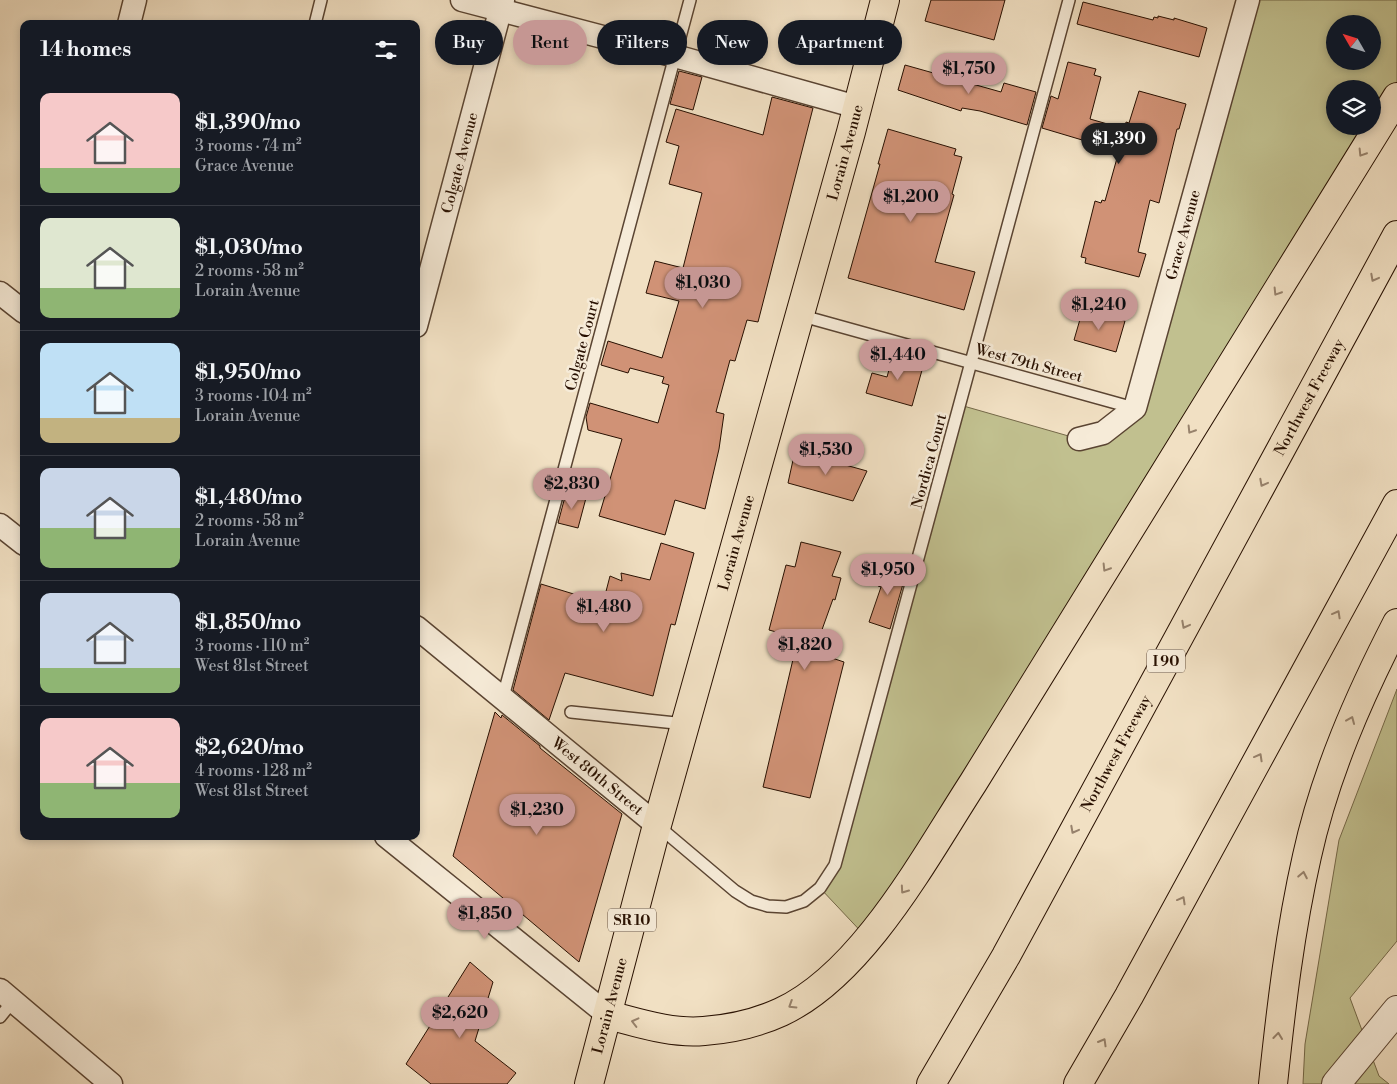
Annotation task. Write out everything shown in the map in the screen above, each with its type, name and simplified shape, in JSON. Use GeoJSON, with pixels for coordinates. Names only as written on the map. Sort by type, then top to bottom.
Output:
{"type":"FeatureCollection","features":[{"type":"Feature","properties":{"kind":"main road","name":"Lorain Avenue"},"geometry":{"type":"LineString","coordinates":[[588,1084],[608,1015],[657,825],[886,0]]}},
{"type":"Feature","properties":{"kind":"main road"},"geometry":{"type":"LineString","coordinates":[[608,1015],[665,1029],[703,1031],[747,1025],[782,1012],[821,987],[868,939],[904,889],[973,783],[1397,97]]}},
{"type":"Feature","properties":{"kind":"main road","name":"Northwest Freeway"},"geometry":{"type":"LineString","coordinates":[[931,1084],[1006,956],[1397,235]]}},
{"type":"Feature","properties":{"kind":"main road"},"geometry":{"type":"LineString","coordinates":[[1078,1084],[1129,996],[1397,504]]}},
{"type":"Feature","properties":{"kind":"main road"},"geometry":{"type":"LineString","coordinates":[[1273,1084],[1283,994],[1307,855],[1330,777],[1350,723],[1375,665],[1397,623]]}},
{"type":"Feature","properties":{"kind":"street"},"geometry":{"type":"LineString","coordinates":[[130,20],[135,0]]}},
{"type":"Feature","properties":{"kind":"street"},"geometry":{"type":"LineString","coordinates":[[462,0],[502,5],[597,33]]}},
{"type":"Feature","properties":{"kind":"street","name":"Grace Avenue"},"geometry":{"type":"LineString","coordinates":[[1135,408],[1248,0]]}},
{"type":"Feature","properties":{"kind":"street","name":"Colgate Avenue"},"geometry":{"type":"LineString","coordinates":[[420,311],[502,5]]}},
{"type":"Feature","properties":{"kind":"street"},"geometry":{"type":"LineString","coordinates":[[687,59],[857,107]]}},
{"type":"Feature","properties":{"kind":"street"},"geometry":{"type":"LineString","coordinates":[[0,293],[20,309]]}},
{"type":"Feature","properties":{"kind":"street"},"geometry":{"type":"LineString","coordinates":[[1080,439],[1103,433],[1135,408]]}},
{"type":"Feature","properties":{"kind":"street"},"geometry":{"type":"LineString","coordinates":[[0,525],[20,541]]}},
{"type":"Feature","properties":{"kind":"street","name":"West 80th Street"},"geometry":{"type":"LineString","coordinates":[[420,630],[657,825]]}},
{"type":"Feature","properties":{"kind":"street"},"geometry":{"type":"LineString","coordinates":[[391,840],[608,1015]]}},
{"type":"Feature","properties":{"kind":"street"},"geometry":{"type":"LineString","coordinates":[[4,1003],[111,1084]]}},
{"type":"Feature","properties":{"kind":"street"},"geometry":{"type":"LineString","coordinates":[[1339,1079],[1397,1010]]}},
{"type":"Feature","properties":{"kind":"lane"},"geometry":{"type":"LineString","coordinates":[[316,20],[321,0]]}},
{"type":"Feature","properties":{"kind":"lane","name":"Colgate Court"},"geometry":{"type":"LineString","coordinates":[[685,20],[690,0]]}},
{"type":"Feature","properties":{"kind":"lane","name":"Nordica Court"},"geometry":{"type":"LineString","coordinates":[[786,907],[804,901],[820,888],[835,865],[1069,0]]}},
{"type":"Feature","properties":{"kind":"lane","name":"Colgate Court"},"geometry":{"type":"LineString","coordinates":[[503,697],[673,65]]}},
{"type":"Feature","properties":{"kind":"lane","name":"West 79th Street"},"geometry":{"type":"LineString","coordinates":[[799,315],[1135,408]]}},
{"type":"Feature","properties":{"kind":"lane"},"geometry":{"type":"LineString","coordinates":[[570,712],[645,718],[685,724]]}},
{"type":"Feature","properties":{"kind":"lane","name":"West 80th Street"},"geometry":{"type":"LineString","coordinates":[[657,825],[735,891],[751,901],[768,906],[786,907]]}},
{"type":"Feature","properties":{"kind":"shaded area"},"geometry":{"type":"Polygon","coordinates":[[[1248,0],[1397,0],[1397,97],[1381,122],[1381,80],[1326,80],[1326,135],[1373,135],[868,939],[820,888],[835,865],[960,405],[1079,439],[1135,408],[1248,0]]]}},
{"type":"Feature","properties":{"kind":"shaded area"},"geometry":{"type":"Polygon","coordinates":[[[1397,689],[1397,941],[1350,998],[1379,1076],[1389,1084],[1303,1084],[1305,1044],[1339,840],[1397,689]]]}},
{"type":"Feature","properties":{"kind":"building"},"geometry":{"type":"Polygon","coordinates":[[[931,0],[1005,0],[994,40],[925,21],[931,0]]]}},
{"type":"Feature","properties":{"kind":"building"},"geometry":{"type":"Polygon","coordinates":[[[1083,2],[1153,20],[1154,17],[1158,18],[1158,16],[1174,20],[1174,18],[1207,28],[1199,57],[1077,24],[1083,2]]]}},
{"type":"Feature","properties":{"kind":"building"},"geometry":{"type":"Polygon","coordinates":[[[1068,62],[1096,69],[1094,75],[1101,77],[1090,119],[1125,129],[1126,122],[1129,123],[1139,91],[1186,104],[1179,129],[1177,129],[1159,203],[1150,200],[1138,252],[1146,254],[1139,277],[1085,263],[1086,258],[1081,257],[1095,201],[1101,203],[1102,200],[1105,201],[1119,151],[1042,128],[1051,96],[1058,99],[1068,62]]]}},
{"type":"Feature","properties":{"kind":"building"},"geometry":{"type":"Polygon","coordinates":[[[905,65],[1001,92],[1004,83],[1036,92],[1027,125],[980,111],[962,108],[961,111],[898,90],[905,65]]]}},
{"type":"Feature","properties":{"kind":"building"},"geometry":{"type":"Polygon","coordinates":[[[679,71],[702,77],[693,110],[670,104],[679,71]]]}},
{"type":"Feature","properties":{"kind":"building"},"geometry":{"type":"Polygon","coordinates":[[[772,97],[813,108],[758,322],[747,320],[735,361],[730,360],[716,412],[724,414],[719,449],[705,509],[675,500],[665,535],[599,516],[622,439],[588,430],[586,417],[590,403],[658,423],[669,385],[662,383],[664,377],[630,368],[628,373],[601,365],[608,341],[662,358],[679,301],[646,293],[655,261],[683,268],[702,193],[669,184],[679,146],[666,142],[676,109],[763,135],[772,97]]]}},
{"type":"Feature","properties":{"kind":"building"},"geometry":{"type":"Polygon","coordinates":[[[888,129],[956,149],[954,155],[962,157],[952,194],[954,195],[935,262],[975,272],[964,310],[848,278],[888,129]]]}},
{"type":"Feature","properties":{"kind":"building"},"geometry":{"type":"Polygon","coordinates":[[[1083,309],[1125,321],[1116,352],[1074,340],[1083,309]]]}},
{"type":"Feature","properties":{"kind":"building"},"geometry":{"type":"Polygon","coordinates":[[[893,355],[924,363],[912,406],[866,393],[872,373],[887,377],[893,355]]]}},
{"type":"Feature","properties":{"kind":"building"},"geometry":{"type":"Polygon","coordinates":[[[795,451],[867,471],[853,501],[788,483],[795,451]]]}},
{"type":"Feature","properties":{"kind":"building"},"geometry":{"type":"Polygon","coordinates":[[[566,493],[586,498],[578,528],[558,523],[566,493]]]}},
{"type":"Feature","properties":{"kind":"building"},"geometry":{"type":"Polygon","coordinates":[[[801,542],[841,552],[832,576],[841,578],[835,600],[833,599],[814,652],[844,662],[810,798],[763,787],[798,638],[769,630],[786,565],[795,567],[801,542]]]}},
{"type":"Feature","properties":{"kind":"building"},"geometry":{"type":"Polygon","coordinates":[[[661,543],[694,553],[675,625],[671,624],[653,696],[565,673],[549,720],[513,690],[541,584],[603,603],[610,576],[622,581],[621,573],[650,580],[661,543]]]}},
{"type":"Feature","properties":{"kind":"building"},"geometry":{"type":"Polygon","coordinates":[[[885,563],[907,570],[890,629],[869,622],[881,587],[878,586],[885,563]]]}},
{"type":"Feature","properties":{"kind":"building"},"geometry":{"type":"Polygon","coordinates":[[[495,712],[501,718],[502,715],[622,814],[579,962],[453,856],[495,712]]]}},
{"type":"Feature","properties":{"kind":"building"},"geometry":{"type":"Polygon","coordinates":[[[470,962],[493,982],[475,1041],[516,1073],[507,1084],[431,1084],[406,1064],[470,962]]]}}]}
